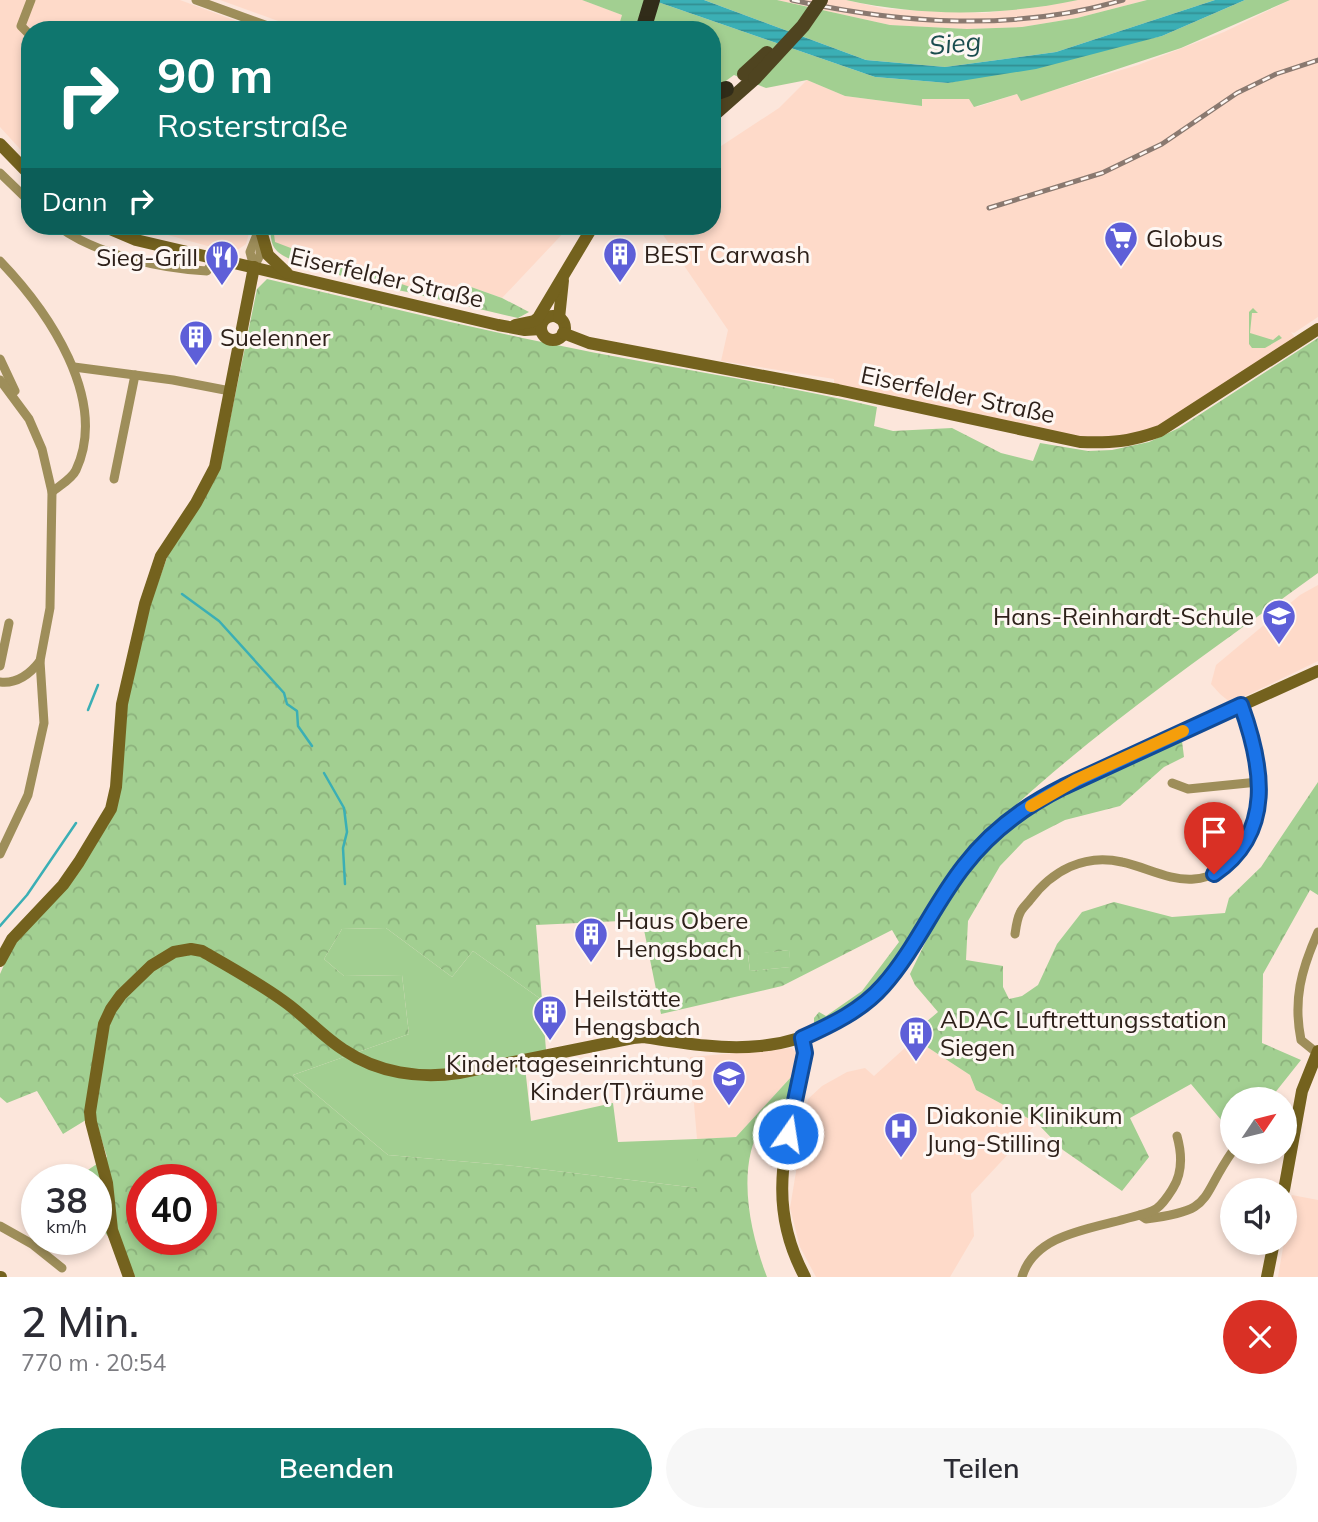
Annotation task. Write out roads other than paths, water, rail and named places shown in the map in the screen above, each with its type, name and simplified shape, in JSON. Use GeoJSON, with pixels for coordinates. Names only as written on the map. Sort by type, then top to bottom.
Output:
{"type":"FeatureCollection","features":[{"type":"Feature","properties":{"kind":"highway"},"geometry":{"type":"LineString","coordinates":[[646,21],[652,0]]}},
{"type":"Feature","properties":{"kind":"main road"},"geometry":{"type":"LineString","coordinates":[[721,92],[750,76],[810,0]]}},
{"type":"Feature","properties":{"kind":"main road"},"geometry":{"type":"LineString","coordinates":[[721,107],[803,26],[821,0]]}},
{"type":"Feature","properties":{"kind":"street"},"geometry":{"type":"LineString","coordinates":[[23,21],[31,0]]}},
{"type":"Feature","properties":{"kind":"street"},"geometry":{"type":"LineString","coordinates":[[196,0],[254,21]]}},
{"type":"Feature","properties":{"kind":"street"},"geometry":{"type":"LineString","coordinates":[[0,144],[21,166]]}},
{"type":"Feature","properties":{"kind":"street"},"geometry":{"type":"LineString","coordinates":[[0,173],[21,194]]}},
{"type":"Feature","properties":{"kind":"street"},"geometry":{"type":"LineString","coordinates":[[70,235],[120,255],[190,270],[207,271],[215,258]]}},
{"type":"Feature","properties":{"kind":"street","name":"Eiserfelder Straße"},"geometry":{"type":"LineString","coordinates":[[124,235],[136,240],[498,325],[525,330],[541,329],[549,339],[555,339],[563,333],[589,343],[838,390],[1080,442],[1115,443],[1160,431],[1318,329]]}},
{"type":"Feature","properties":{"kind":"street"},"geometry":{"type":"LineString","coordinates":[[0,961],[12,939],[68,877],[111,809],[116,787],[122,704],[145,604],[161,556],[196,503],[215,467],[254,267],[260,255],[260,235]]}},
{"type":"Feature","properties":{"kind":"street"},"geometry":{"type":"LineString","coordinates":[[262,235],[268,255],[290,275]]}},
{"type":"Feature","properties":{"kind":"street"},"geometry":{"type":"LineString","coordinates":[[498,325],[521,325],[538,318],[588,235]]}},
{"type":"Feature","properties":{"kind":"street"},"geometry":{"type":"LineString","coordinates":[[0,261],[41,310],[74,367],[87,432],[75,472],[52,492]]}},
{"type":"Feature","properties":{"kind":"street"},"geometry":{"type":"LineString","coordinates":[[555,317],[564,275]]}},
{"type":"Feature","properties":{"kind":"street"},"geometry":{"type":"LineString","coordinates":[[541,329],[545,319],[555,317],[563,323],[563,333]]}},
{"type":"Feature","properties":{"kind":"street"},"geometry":{"type":"LineString","coordinates":[[0,359],[15,391],[11,394]]}},
{"type":"Feature","properties":{"kind":"street"},"geometry":{"type":"LineString","coordinates":[[74,367],[173,380],[230,391]]}},
{"type":"Feature","properties":{"kind":"street"},"geometry":{"type":"LineString","coordinates":[[114,479],[135,375]]}},
{"type":"Feature","properties":{"kind":"street"},"geometry":{"type":"LineString","coordinates":[[0,380],[29,419],[38,439],[52,492],[50,608],[40,661],[44,723],[28,795],[0,854]]}},
{"type":"Feature","properties":{"kind":"street"},"geometry":{"type":"LineString","coordinates":[[0,666],[9,623]]}},
{"type":"Feature","properties":{"kind":"street"},"geometry":{"type":"LineString","coordinates":[[0,682],[11,683],[32,671],[40,661]]}},
{"type":"Feature","properties":{"kind":"street"},"geometry":{"type":"LineString","coordinates":[[129,1277],[112,1230],[107,1183],[93,1135],[90,1112],[104,1024],[111,1009],[134,981],[174,952],[191,949],[202,951],[284,1001],[344,1050],[377,1066],[410,1075],[459,1073],[633,1038],[733,1048],[802,1038],[862,1005],[881,988],[900,964],[963,868],[1010,820],[1050,793],[1076,780],[1318,671]]}},
{"type":"Feature","properties":{"kind":"street"},"geometry":{"type":"LineString","coordinates":[[1015,933],[1020,913],[1043,884],[1065,868],[1091,859],[1120,861],[1166,876],[1194,879],[1214,874],[1231,862],[1254,829],[1259,809],[1258,782],[1248,724],[1241,705]]}},
{"type":"Feature","properties":{"kind":"street"},"geometry":{"type":"LineString","coordinates":[[1172,783],[1188,789],[1258,782]]}},
{"type":"Feature","properties":{"kind":"street"},"geometry":{"type":"LineString","coordinates":[[1286,1178],[1302,1091],[1317,1052],[1301,1040],[1296,1016],[1298,989],[1318,932]]}},
{"type":"Feature","properties":{"kind":"street"},"geometry":{"type":"LineString","coordinates":[[802,1038],[805,1053],[784,1152],[781,1185],[789,1234],[806,1277]]}},
{"type":"Feature","properties":{"kind":"street"},"geometry":{"type":"LineString","coordinates":[[1022,1277],[1034,1256],[1063,1236],[1140,1215],[1154,1210],[1166,1200],[1177,1183],[1181,1166],[1177,1136]]}},
{"type":"Feature","properties":{"kind":"street"},"geometry":{"type":"LineString","coordinates":[[1140,1215],[1146,1219],[1168,1216],[1199,1206],[1207,1198],[1224,1164]]}},
{"type":"Feature","properties":{"kind":"street"},"geometry":{"type":"LineString","coordinates":[[0,1226],[32,1244],[62,1268]]}},
{"type":"Feature","properties":{"kind":"street"},"geometry":{"type":"LineString","coordinates":[[1267,1277],[1271,1255]]}},
{"type":"Feature","properties":{"kind":"water"},"geometry":{"type":"Polygon","coordinates":[[[652,0],[704,0],[866,60],[945,67],[1056,52],[1215,0],[1245,0],[1162,36],[1036,69],[948,83],[875,77],[721,24],[721,21],[713,21],[652,0]]]}},
{"type":"Feature","properties":{"kind":"waterway"},"geometry":{"type":"LineString","coordinates":[[182,594],[219,621],[284,693],[287,704],[297,711],[298,726],[312,746]]}},
{"type":"Feature","properties":{"kind":"waterway"},"geometry":{"type":"LineString","coordinates":[[88,710],[98,685]]}},
{"type":"Feature","properties":{"kind":"waterway"},"geometry":{"type":"LineString","coordinates":[[324,773],[344,808],[347,832],[343,848],[345,884]]}},
{"type":"Feature","properties":{"kind":"waterway"},"geometry":{"type":"LineString","coordinates":[[0,926],[27,895],[76,823]]}},
{"type":"Feature","properties":{"kind":"railway"},"geometry":{"type":"LineString","coordinates":[[792,0],[875,15],[958,21],[1041,17],[1123,0]]}},
{"type":"Feature","properties":{"kind":"railway"},"geometry":{"type":"LineString","coordinates":[[989,208],[1102,173],[1162,144],[1237,93],[1276,74],[1318,60]]}},
{"type":"Feature","properties":{"kind":"place","name":"Globus"},"geometry":{"type":"Point","coordinates":[1121,268]}},
{"type":"Feature","properties":{"kind":"place","name":"BEST Carwash"},"geometry":{"type":"Point","coordinates":[620,284]}},
{"type":"Feature","properties":{"kind":"place","name":"Sieg-Grill"},"geometry":{"type":"Point","coordinates":[222,287]}},
{"type":"Feature","properties":{"kind":"place","name":"Suelenner"},"geometry":{"type":"Point","coordinates":[196,367]}},
{"type":"Feature","properties":{"kind":"place","name":"Hans-Reinhardt-Schule"},"geometry":{"type":"Point","coordinates":[1279,646]}},
{"type":"Feature","properties":{"kind":"place","name":"Haus Obere Hengsbach"},"geometry":{"type":"Point","coordinates":[591,964]}},
{"type":"Feature","properties":{"kind":"place","name":"Heilstätte Hengsbach"},"geometry":{"type":"Point","coordinates":[550,1042]}},
{"type":"Feature","properties":{"kind":"place","name":"ADAC Luftrettungsstation Siegen"},"geometry":{"type":"Point","coordinates":[916,1063]}},
{"type":"Feature","properties":{"kind":"place","name":"Kindertageseinrichtung Kinder(T)räume"},"geometry":{"type":"Point","coordinates":[729,1107]}},
{"type":"Feature","properties":{"kind":"place","name":"Diakonie Klinikum Jung-Stilling"},"geometry":{"type":"Point","coordinates":[901,1159]}},
{"type":"Feature","properties":{"kind":"water label","name":"Sieg"},"geometry":{"type":"Point","coordinates":[955,43]}}]}
